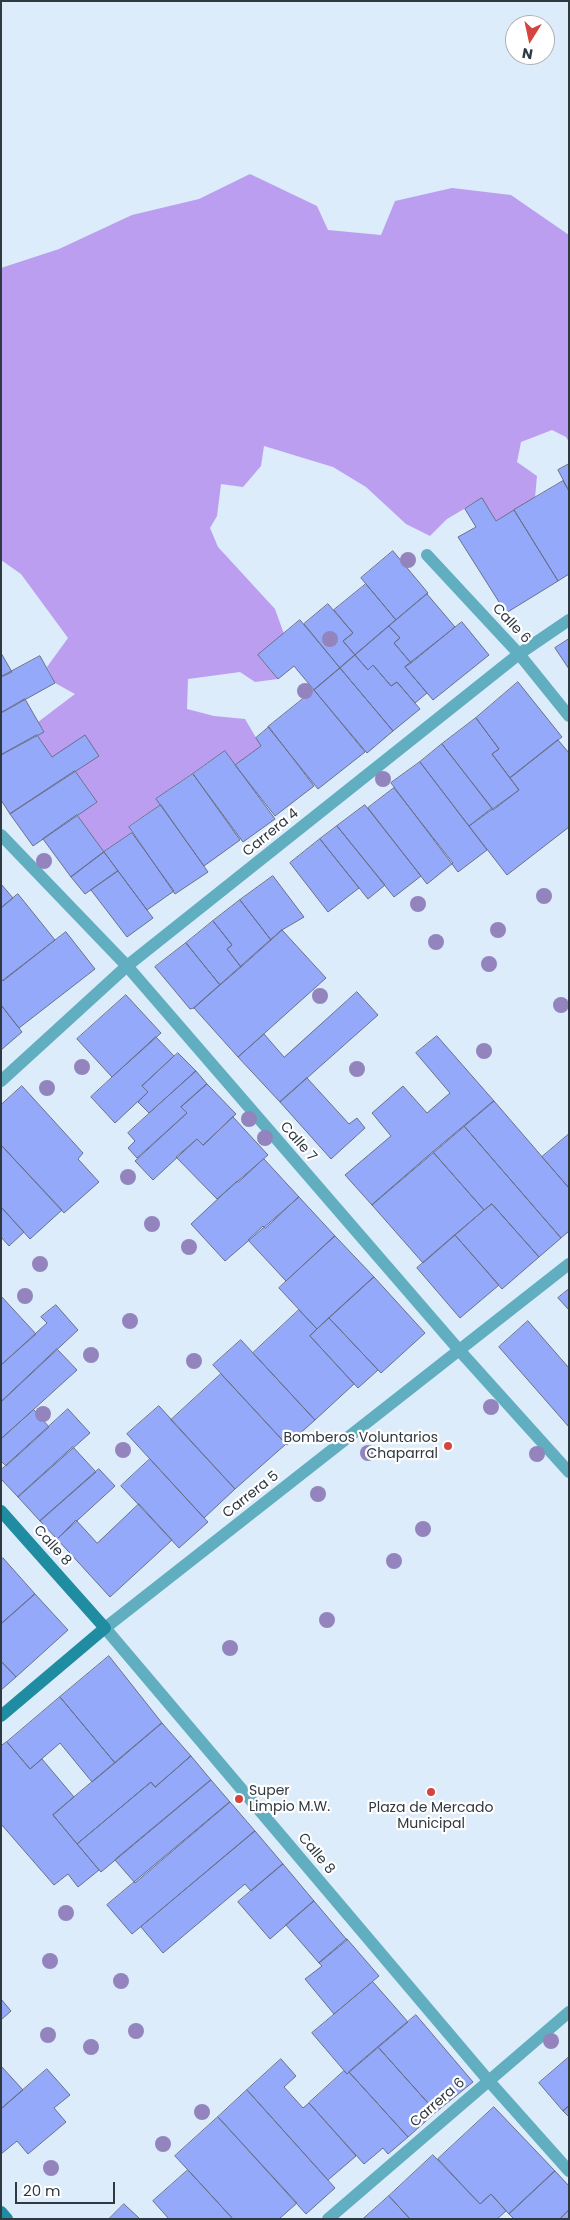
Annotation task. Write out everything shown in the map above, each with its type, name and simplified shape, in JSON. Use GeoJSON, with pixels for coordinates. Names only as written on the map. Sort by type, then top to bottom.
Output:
{"type":"FeatureCollection","features":[{"type":"Feature","properties":{"kind":"street","name":"Calle 6"},"geometry":{"type":"LineString","coordinates":[[427,555],[519,654],[569,716]]}},
{"type":"Feature","properties":{"kind":"street","name":"Carrera 4"},"geometry":{"type":"LineString","coordinates":[[1,1081],[127,966],[519,654],[569,620]]}},
{"type":"Feature","properties":{"kind":"street","name":"Calle 7"},"geometry":{"type":"LineString","coordinates":[[1,835],[127,966],[459,1350],[569,1472]]}},
{"type":"Feature","properties":{"kind":"street","name":"Carrera 5"},"geometry":{"type":"LineString","coordinates":[[1,1716],[105,1628],[569,1264]]}},
{"type":"Feature","properties":{"kind":"street","name":"Calle 8"},"geometry":{"type":"LineString","coordinates":[[1,1511],[105,1628],[488,2080],[569,2171]]}},
{"type":"Feature","properties":{"kind":"street","name":"Carrera 6"},"geometry":{"type":"LineString","coordinates":[[328,2219],[569,2012]]}},
{"type":"Feature","properties":{"kind":"street"},"geometry":{"type":"LineString","coordinates":[[1,2212],[7,2219]]}},
{"type":"Feature","properties":{"kind":"shaded area"},"geometry":{"type":"Polygon","coordinates":[[[250,174],[317,206],[328,230],[381,235],[395,201],[452,188],[511,195],[569,235],[569,442],[566,437],[552,430],[521,442],[517,462],[537,476],[535,498],[496,521],[481,499],[447,519],[430,536],[406,524],[366,487],[333,467],[264,446],[261,466],[243,487],[221,484],[217,516],[210,528],[218,547],[275,609],[284,634],[258,655],[278,679],[255,682],[240,672],[188,679],[187,709],[214,716],[245,719],[261,746],[235,765],[225,751],[156,799],[161,805],[129,826],[132,833],[104,852],[77,815],[97,802],[75,771],[52,757],[37,735],[44,731],[38,722],[75,694],[55,683],[47,667],[68,638],[21,574],[1,560],[1,268],[59,249],[132,215],[199,199],[250,174]]]}},
{"type":"Feature","properties":{"kind":"building"},"geometry":{"type":"Polygon","coordinates":[[[569,464],[569,491],[558,470],[569,464]]]}},
{"type":"Feature","properties":{"kind":"building"},"geometry":{"type":"Polygon","coordinates":[[[563,481],[569,491],[569,574],[558,581],[514,510],[563,481]]]}},
{"type":"Feature","properties":{"kind":"building"},"geometry":{"type":"Polygon","coordinates":[[[482,498],[496,521],[514,510],[558,581],[506,613],[458,537],[476,527],[465,509],[482,498]]]}},
{"type":"Feature","properties":{"kind":"building"},"geometry":{"type":"Polygon","coordinates":[[[393,551],[428,593],[396,620],[361,578],[393,551]]]}},
{"type":"Feature","properties":{"kind":"building"},"geometry":{"type":"Polygon","coordinates":[[[366,584],[396,620],[355,655],[343,641],[353,633],[334,610],[366,584]]]}},
{"type":"Feature","properties":{"kind":"building"},"geometry":{"type":"Polygon","coordinates":[[[427,594],[455,627],[411,663],[394,643],[400,638],[389,626],[427,594]]]}},
{"type":"Feature","properties":{"kind":"building"},"geometry":{"type":"Polygon","coordinates":[[[328,604],[353,633],[343,641],[355,655],[340,668],[304,624],[328,604]]]}},
{"type":"Feature","properties":{"kind":"building"},"geometry":{"type":"Polygon","coordinates":[[[300,620],[340,668],[314,690],[294,666],[278,679],[258,655],[300,620]]]}},
{"type":"Feature","properties":{"kind":"building"},"geometry":{"type":"Polygon","coordinates":[[[462,622],[489,655],[433,700],[405,667],[462,622]]]}},
{"type":"Feature","properties":{"kind":"building"},"geometry":{"type":"Polygon","coordinates":[[[389,626],[400,638],[394,643],[411,663],[405,667],[427,693],[415,703],[397,682],[391,686],[373,665],[368,670],[355,655],[389,626]]]}},
{"type":"Feature","properties":{"kind":"building"},"geometry":{"type":"Polygon","coordinates":[[[569,639],[569,669],[555,648],[569,639]]]}},
{"type":"Feature","properties":{"kind":"building"},"geometry":{"type":"Polygon","coordinates":[[[1,653],[12,672],[1,677],[1,653]]]}},
{"type":"Feature","properties":{"kind":"building"},"geometry":{"type":"Polygon","coordinates":[[[355,655],[368,670],[373,665],[391,686],[397,682],[420,709],[393,731],[340,668],[355,655]]]}},
{"type":"Feature","properties":{"kind":"building"},"geometry":{"type":"Polygon","coordinates":[[[40,656],[55,683],[1,713],[1,677],[40,656]]]}},
{"type":"Feature","properties":{"kind":"building"},"geometry":{"type":"Polygon","coordinates":[[[340,668],[393,731],[367,753],[314,690],[340,668]]]}},
{"type":"Feature","properties":{"kind":"building"},"geometry":{"type":"Polygon","coordinates":[[[518,682],[562,737],[510,778],[492,754],[499,749],[476,718],[518,682]]]}},
{"type":"Feature","properties":{"kind":"building"},"geometry":{"type":"Polygon","coordinates":[[[314,690],[365,752],[318,789],[268,727],[314,690]]]}},
{"type":"Feature","properties":{"kind":"building"},"geometry":{"type":"Polygon","coordinates":[[[25,699],[44,732],[1,755],[1,713],[25,699]]]}},
{"type":"Feature","properties":{"kind":"building"},"geometry":{"type":"Polygon","coordinates":[[[476,718],[499,749],[492,754],[519,790],[493,810],[442,744],[476,718]]]}},
{"type":"Feature","properties":{"kind":"building"},"geometry":{"type":"Polygon","coordinates":[[[269,727],[314,786],[275,816],[235,765],[261,746],[256,738],[269,727]]]}},
{"type":"Feature","properties":{"kind":"building"},"geometry":{"type":"Polygon","coordinates":[[[37,735],[52,757],[85,735],[99,756],[10,814],[1,800],[1,755],[37,735]]]}},
{"type":"Feature","properties":{"kind":"building"},"geometry":{"type":"Polygon","coordinates":[[[558,740],[569,753],[569,827],[507,875],[469,826],[519,790],[510,778],[558,740]]]}},
{"type":"Feature","properties":{"kind":"building"},"geometry":{"type":"Polygon","coordinates":[[[442,744],[492,808],[469,826],[420,762],[442,744]]]}},
{"type":"Feature","properties":{"kind":"building"},"geometry":{"type":"Polygon","coordinates":[[[225,751],[275,819],[243,842],[193,774],[225,751]]]}},
{"type":"Feature","properties":{"kind":"building"},"geometry":{"type":"Polygon","coordinates":[[[420,762],[487,850],[458,872],[391,783],[420,762]]]}},
{"type":"Feature","properties":{"kind":"building"},"geometry":{"type":"Polygon","coordinates":[[[75,771],[97,802],[33,846],[10,814],[75,771]]]}},
{"type":"Feature","properties":{"kind":"building"},"geometry":{"type":"Polygon","coordinates":[[[193,774],[240,840],[204,866],[156,799],[193,774]]]}},
{"type":"Feature","properties":{"kind":"building"},"geometry":{"type":"Polygon","coordinates":[[[394,788],[453,863],[427,884],[368,808],[394,788]]]}},
{"type":"Feature","properties":{"kind":"building"},"geometry":{"type":"Polygon","coordinates":[[[161,805],[208,872],[175,894],[129,827],[161,805]]]}},
{"type":"Feature","properties":{"kind":"building"},"geometry":{"type":"Polygon","coordinates":[[[365,805],[421,876],[394,897],[337,826],[365,805]]]}},
{"type":"Feature","properties":{"kind":"building"},"geometry":{"type":"Polygon","coordinates":[[[77,815],[104,852],[71,877],[43,839],[77,815]]]}},
{"type":"Feature","properties":{"kind":"building"},"geometry":{"type":"Polygon","coordinates":[[[337,826],[385,885],[368,899],[320,839],[337,826]]]}},
{"type":"Feature","properties":{"kind":"building"},"geometry":{"type":"Polygon","coordinates":[[[132,833],[174,891],[147,910],[104,852],[132,833]]]}},
{"type":"Feature","properties":{"kind":"building"},"geometry":{"type":"Polygon","coordinates":[[[320,839],[359,888],[328,912],[290,863],[320,839]]]}},
{"type":"Feature","properties":{"kind":"building"},"geometry":{"type":"Polygon","coordinates":[[[104,852],[118,871],[85,894],[71,877],[104,852]]]}},
{"type":"Feature","properties":{"kind":"building"},"geometry":{"type":"Polygon","coordinates":[[[118,871],[153,918],[127,937],[91,890],[118,871]]]}},
{"type":"Feature","properties":{"kind":"building"},"geometry":{"type":"Polygon","coordinates":[[[273,876],[304,917],[282,930],[271,940],[240,900],[273,876]]]}},
{"type":"Feature","properties":{"kind":"building"},"geometry":{"type":"Polygon","coordinates":[[[1,884],[13,898],[1,908],[1,884]]]}},
{"type":"Feature","properties":{"kind":"building"},"geometry":{"type":"Polygon","coordinates":[[[18,894],[55,940],[3,981],[1,979],[1,908],[18,894]]]}},
{"type":"Feature","properties":{"kind":"building"},"geometry":{"type":"Polygon","coordinates":[[[240,900],[271,940],[241,967],[227,949],[232,945],[213,921],[240,900]]]}},
{"type":"Feature","properties":{"kind":"building"},"geometry":{"type":"Polygon","coordinates":[[[213,921],[232,945],[227,949],[241,967],[220,985],[186,943],[213,921]]]}},
{"type":"Feature","properties":{"kind":"building"},"geometry":{"type":"Polygon","coordinates":[[[282,930],[326,978],[238,1057],[194,1008],[282,930]]]}},
{"type":"Feature","properties":{"kind":"building"},"geometry":{"type":"Polygon","coordinates":[[[66,932],[95,969],[19,1028],[1,1005],[1,982],[66,932]]]}},
{"type":"Feature","properties":{"kind":"building"},"geometry":{"type":"Polygon","coordinates":[[[186,943],[220,985],[194,1008],[190,1009],[155,967],[186,943]]]}},
{"type":"Feature","properties":{"kind":"building"},"geometry":{"type":"Polygon","coordinates":[[[357,992],[378,1015],[280,1102],[238,1057],[264,1034],[284,1057],[357,992]]]}},
{"type":"Feature","properties":{"kind":"building"},"geometry":{"type":"Polygon","coordinates":[[[126,995],[161,1033],[112,1077],[77,1039],[126,995]]]}},
{"type":"Feature","properties":{"kind":"building"},"geometry":{"type":"Polygon","coordinates":[[[1,1005],[22,1032],[1,1050],[1,1005]]]}},
{"type":"Feature","properties":{"kind":"building"},"geometry":{"type":"Polygon","coordinates":[[[437,1036],[494,1101],[372,1205],[345,1175],[391,1136],[372,1113],[403,1086],[427,1113],[450,1093],[416,1053],[437,1036]]]}},
{"type":"Feature","properties":{"kind":"building"},"geometry":{"type":"Polygon","coordinates":[[[156,1037],[174,1056],[142,1086],[148,1092],[115,1123],[91,1097],[156,1037]]]}},
{"type":"Feature","properties":{"kind":"building"},"geometry":{"type":"Polygon","coordinates":[[[178,1053],[196,1071],[149,1113],[138,1102],[148,1092],[142,1086],[178,1053]]]}},
{"type":"Feature","properties":{"kind":"building"},"geometry":{"type":"Polygon","coordinates":[[[196,1071],[207,1084],[181,1107],[187,1113],[137,1158],[128,1148],[135,1141],[128,1133],[196,1071]]]}},
{"type":"Feature","properties":{"kind":"building"},"geometry":{"type":"Polygon","coordinates":[[[307,1078],[349,1124],[357,1118],[365,1128],[331,1159],[280,1102],[307,1078]]]}},
{"type":"Feature","properties":{"kind":"building"},"geometry":{"type":"Polygon","coordinates":[[[207,1084],[236,1114],[203,1145],[197,1139],[153,1180],[135,1161],[187,1113],[181,1107],[207,1084]]]}},
{"type":"Feature","properties":{"kind":"building"},"geometry":{"type":"Polygon","coordinates":[[[22,1086],[83,1153],[78,1159],[99,1182],[64,1213],[1,1145],[1,1105],[22,1086]]]}},
{"type":"Feature","properties":{"kind":"building"},"geometry":{"type":"Polygon","coordinates":[[[494,1101],[569,1188],[569,1231],[561,1238],[464,1126],[494,1101]]]}},
{"type":"Feature","properties":{"kind":"building"},"geometry":{"type":"Polygon","coordinates":[[[233,1117],[268,1155],[217,1199],[176,1157],[197,1139],[203,1145],[233,1117]]]}},
{"type":"Feature","properties":{"kind":"building"},"geometry":{"type":"Polygon","coordinates":[[[464,1126],[561,1238],[539,1257],[492,1204],[484,1210],[433,1152],[464,1126]]]}},
{"type":"Feature","properties":{"kind":"building"},"geometry":{"type":"Polygon","coordinates":[[[569,1134],[569,1188],[542,1157],[569,1134]]]}},
{"type":"Feature","properties":{"kind":"building"},"geometry":{"type":"Polygon","coordinates":[[[1,1145],[62,1210],[30,1239],[1,1207],[1,1145]]]}},
{"type":"Feature","properties":{"kind":"building"},"geometry":{"type":"Polygon","coordinates":[[[433,1152],[484,1210],[423,1263],[372,1205],[433,1152]]]}},
{"type":"Feature","properties":{"kind":"building"},"geometry":{"type":"Polygon","coordinates":[[[264,1159],[299,1197],[225,1261],[191,1224],[237,1181],[264,1159]]]}},
{"type":"Feature","properties":{"kind":"building"},"geometry":{"type":"Polygon","coordinates":[[[299,1197],[335,1236],[286,1281],[248,1240],[263,1226],[265,1228],[299,1197]]]}},
{"type":"Feature","properties":{"kind":"building"},"geometry":{"type":"Polygon","coordinates":[[[492,1204],[539,1257],[502,1289],[455,1235],[492,1204]]]}},
{"type":"Feature","properties":{"kind":"building"},"geometry":{"type":"Polygon","coordinates":[[[1,1207],[24,1232],[9,1246],[1,1237],[1,1207]]]}},
{"type":"Feature","properties":{"kind":"building"},"geometry":{"type":"Polygon","coordinates":[[[455,1235],[499,1285],[460,1318],[417,1268],[455,1235]]]}},
{"type":"Feature","properties":{"kind":"building"},"geometry":{"type":"Polygon","coordinates":[[[335,1236],[374,1277],[317,1329],[279,1288],[335,1236]]]}},
{"type":"Feature","properties":{"kind":"building"},"geometry":{"type":"Polygon","coordinates":[[[374,1277],[425,1333],[381,1373],[329,1318],[374,1277]]]}},
{"type":"Feature","properties":{"kind":"building"},"geometry":{"type":"Polygon","coordinates":[[[569,1289],[569,1310],[558,1298],[569,1289]]]}},
{"type":"Feature","properties":{"kind":"building"},"geometry":{"type":"Polygon","coordinates":[[[1,1296],[36,1334],[1,1365],[1,1296]]]}},
{"type":"Feature","properties":{"kind":"building"},"geometry":{"type":"Polygon","coordinates":[[[56,1305],[78,1330],[1,1402],[1,1365],[47,1323],[41,1317],[56,1305]]]}},
{"type":"Feature","properties":{"kind":"building"},"geometry":{"type":"Polygon","coordinates":[[[299,1310],[317,1329],[310,1336],[354,1384],[315,1420],[253,1353],[299,1310]]]}},
{"type":"Feature","properties":{"kind":"building"},"geometry":{"type":"Polygon","coordinates":[[[329,1318],[378,1370],[358,1388],[310,1336],[329,1318]]]}},
{"type":"Feature","properties":{"kind":"building"},"geometry":{"type":"Polygon","coordinates":[[[528,1321],[569,1368],[569,1427],[499,1347],[528,1321]]]}},
{"type":"Feature","properties":{"kind":"building"},"geometry":{"type":"Polygon","coordinates":[[[241,1340],[315,1420],[287,1445],[213,1365],[241,1340]]]}},
{"type":"Feature","properties":{"kind":"building"},"geometry":{"type":"Polygon","coordinates":[[[57,1349],[77,1370],[1,1439],[1,1402],[57,1349]]]}},
{"type":"Feature","properties":{"kind":"building"},"geometry":{"type":"Polygon","coordinates":[[[221,1374],[286,1444],[235,1489],[171,1420],[221,1374]]]}},
{"type":"Feature","properties":{"kind":"building"},"geometry":{"type":"Polygon","coordinates":[[[159,1406],[235,1489],[204,1518],[127,1434],[159,1406]]]}},
{"type":"Feature","properties":{"kind":"building"},"geometry":{"type":"Polygon","coordinates":[[[68,1409],[90,1433],[18,1497],[1,1479],[1,1470],[68,1409]]]}},
{"type":"Feature","properties":{"kind":"building"},"geometry":{"type":"Polygon","coordinates":[[[34,1410],[49,1427],[6,1466],[1,1461],[1,1439],[34,1410]]]}},
{"type":"Feature","properties":{"kind":"building"},"geometry":{"type":"Polygon","coordinates":[[[73,1447],[96,1472],[40,1521],[18,1497],[73,1447]]]}},
{"type":"Feature","properties":{"kind":"building"},"geometry":{"type":"Polygon","coordinates":[[[150,1459],[208,1522],[179,1548],[121,1486],[150,1459]]]}},
{"type":"Feature","properties":{"kind":"building"},"geometry":{"type":"Polygon","coordinates":[[[99,1469],[115,1486],[57,1539],[40,1521],[99,1469]]]}},
{"type":"Feature","properties":{"kind":"building"},"geometry":{"type":"Polygon","coordinates":[[[139,1504],[172,1540],[110,1597],[57,1539],[76,1520],[97,1543],[139,1504]]]}},
{"type":"Feature","properties":{"kind":"building"},"geometry":{"type":"Polygon","coordinates":[[[3,1558],[35,1594],[1,1624],[1,1560],[3,1558]]]}},
{"type":"Feature","properties":{"kind":"building"},"geometry":{"type":"Polygon","coordinates":[[[35,1594],[68,1630],[16,1677],[1,1661],[1,1624],[35,1594]]]}},
{"type":"Feature","properties":{"kind":"building"},"geometry":{"type":"Polygon","coordinates":[[[109,1656],[162,1723],[115,1763],[60,1697],[109,1656]]]}},
{"type":"Feature","properties":{"kind":"building"},"geometry":{"type":"Polygon","coordinates":[[[1,1661],[16,1677],[1,1690],[1,1661]]]}},
{"type":"Feature","properties":{"kind":"building"},"geometry":{"type":"Polygon","coordinates":[[[60,1697],[115,1763],[92,1782],[60,1743],[30,1769],[7,1742],[60,1697]]]}},
{"type":"Feature","properties":{"kind":"building"},"geometry":{"type":"Polygon","coordinates":[[[162,1723],[191,1756],[155,1787],[151,1782],[77,1844],[53,1815],[162,1723]]]}},
{"type":"Feature","properties":{"kind":"building"},"geometry":{"type":"Polygon","coordinates":[[[7,1742],[30,1769],[42,1759],[74,1797],[53,1815],[99,1870],[78,1887],[68,1874],[54,1885],[1,1824],[1,1746],[7,1742]]]}},
{"type":"Feature","properties":{"kind":"building"},"geometry":{"type":"Polygon","coordinates":[[[191,1756],[211,1780],[101,1872],[77,1844],[151,1782],[155,1787],[191,1756]]]}},
{"type":"Feature","properties":{"kind":"building"},"geometry":{"type":"Polygon","coordinates":[[[211,1780],[230,1802],[135,1883],[115,1860],[211,1780]]]}},
{"type":"Feature","properties":{"kind":"building"},"geometry":{"type":"Polygon","coordinates":[[[230,1802],[255,1831],[132,1934],[107,1905],[230,1802]]]}},
{"type":"Feature","properties":{"kind":"building"},"geometry":{"type":"Polygon","coordinates":[[[255,1831],[283,1864],[251,1891],[245,1884],[163,1953],[141,1927],[255,1831]]]}},
{"type":"Feature","properties":{"kind":"building"},"geometry":{"type":"Polygon","coordinates":[[[283,1864],[314,1901],[270,1939],[238,1902],[283,1864]]]}},
{"type":"Feature","properties":{"kind":"building"},"geometry":{"type":"Polygon","coordinates":[[[314,1901],[347,1940],[319,1963],[286,1925],[314,1901]]]}},
{"type":"Feature","properties":{"kind":"building"},"geometry":{"type":"Polygon","coordinates":[[[347,1939],[379,1976],[334,2014],[305,1979],[322,1966],[319,1963],[347,1939]]]}},
{"type":"Feature","properties":{"kind":"building"},"geometry":{"type":"Polygon","coordinates":[[[373,1982],[408,2022],[347,2074],[312,2033],[373,1982]]]}},
{"type":"Feature","properties":{"kind":"building"},"geometry":{"type":"Polygon","coordinates":[[[1,1999],[11,2011],[1,2020],[1,1999]]]}},
{"type":"Feature","properties":{"kind":"building"},"geometry":{"type":"Polygon","coordinates":[[[416,2015],[473,2082],[436,2112],[378,2047],[416,2015]]]}},
{"type":"Feature","properties":{"kind":"building"},"geometry":{"type":"Polygon","coordinates":[[[378,2047],[436,2112],[408,2137],[349,2072],[378,2047]]]}},
{"type":"Feature","properties":{"kind":"building"},"geometry":{"type":"Polygon","coordinates":[[[569,2057],[569,2106],[563,2111],[539,2083],[569,2057]]]}},
{"type":"Feature","properties":{"kind":"building"},"geometry":{"type":"Polygon","coordinates":[[[281,2059],[296,2076],[284,2087],[303,2108],[309,2103],[356,2156],[328,2180],[247,2090],[281,2059]]]}},
{"type":"Feature","properties":{"kind":"building"},"geometry":{"type":"Polygon","coordinates":[[[1,2066],[23,2090],[1,2109],[1,2066]]]}},
{"type":"Feature","properties":{"kind":"building"},"geometry":{"type":"Polygon","coordinates":[[[47,2069],[70,2095],[54,2108],[66,2122],[28,2154],[17,2141],[1,2154],[1,2109],[47,2069]]]}},
{"type":"Feature","properties":{"kind":"building"},"geometry":{"type":"Polygon","coordinates":[[[344,2071],[347,2074],[349,2072],[408,2137],[388,2154],[383,2148],[364,2164],[309,2103],[344,2071]]]}},
{"type":"Feature","properties":{"kind":"building"},"geometry":{"type":"Polygon","coordinates":[[[247,2090],[335,2188],[306,2214],[218,2117],[247,2090]]]}},
{"type":"Feature","properties":{"kind":"building"},"geometry":{"type":"Polygon","coordinates":[[[569,2106],[569,2117],[563,2111],[569,2106]]]}},
{"type":"Feature","properties":{"kind":"building"},"geometry":{"type":"Polygon","coordinates":[[[494,2107],[555,2171],[509,2214],[491,2194],[480,2204],[438,2159],[494,2107]]]}},
{"type":"Feature","properties":{"kind":"building"},"geometry":{"type":"Polygon","coordinates":[[[218,2117],[297,2203],[279,2219],[233,2219],[175,2156],[218,2117]]]}},
{"type":"Feature","properties":{"kind":"building"},"geometry":{"type":"Polygon","coordinates":[[[433,2155],[480,2204],[491,2194],[506,2211],[497,2219],[410,2219],[389,2196],[433,2155]]]}},
{"type":"Feature","properties":{"kind":"building"},"geometry":{"type":"Polygon","coordinates":[[[188,2170],[233,2219],[169,2219],[153,2201],[188,2170]]]}},
{"type":"Feature","properties":{"kind":"building"},"geometry":{"type":"Polygon","coordinates":[[[555,2171],[569,2186],[569,2210],[560,2219],[514,2219],[509,2214],[555,2171]]]}},
{"type":"Feature","properties":{"kind":"building"},"geometry":{"type":"Polygon","coordinates":[[[389,2196],[410,2219],[363,2219],[389,2196]]]}},
{"type":"Feature","properties":{"kind":"building"},"geometry":{"type":"Polygon","coordinates":[[[124,2204],[140,2219],[109,2219],[124,2204]]]}},
{"type":"Feature","properties":{"kind":"building"},"geometry":{"type":"Polygon","coordinates":[[[569,2210],[569,2219],[560,2219],[569,2210]]]}},
{"type":"Feature","properties":{"kind":"place","name":"Bomberos Voluntarios Chaparral"},"geometry":{"type":"Point","coordinates":[448,1446]}},
{"type":"Feature","properties":{"kind":"place","name":"Plaza de Mercado Municipal"},"geometry":{"type":"Point","coordinates":[431,1792]}},
{"type":"Feature","properties":{"kind":"place","name":"Super Limpio M.W."},"geometry":{"type":"Point","coordinates":[239,1799]}}]}
